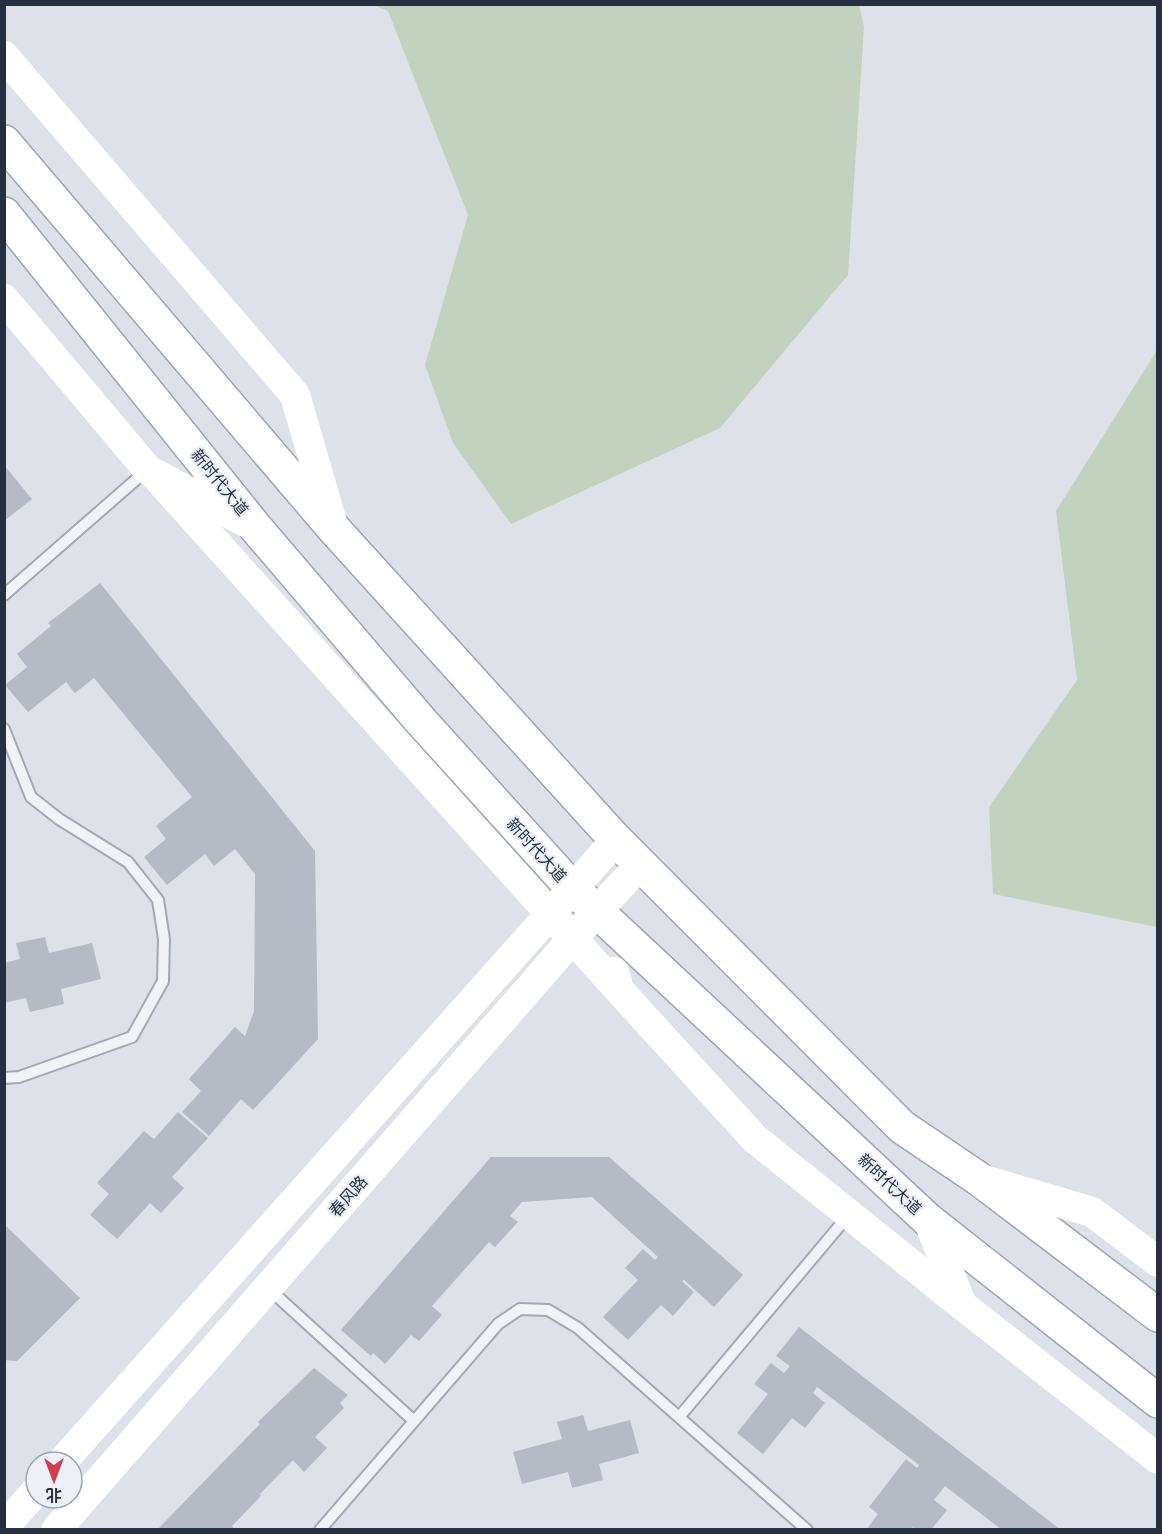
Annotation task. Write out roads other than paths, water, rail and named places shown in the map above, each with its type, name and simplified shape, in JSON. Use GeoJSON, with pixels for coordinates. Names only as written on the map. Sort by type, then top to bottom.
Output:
{"type":"FeatureCollection","features":[{"type":"Feature","properties":{"kind":"main road"},"geometry":{"type":"LineString","coordinates":[[4,142],[334,529],[616,840],[902,1128],[979,1179],[1158,1315]]}},
{"type":"Feature","properties":{"kind":"main road","name":"新时代大道"},"geometry":{"type":"LineString","coordinates":[[4,214],[256,528],[420,720],[572,888],[928,1220],[1158,1401]]}},
{"type":"Feature","properties":{"kind":"street"},"geometry":{"type":"LineString","coordinates":[[4,56],[295,395],[334,529]]}},
{"type":"Feature","properties":{"kind":"street"},"geometry":{"type":"LineString","coordinates":[[4,299],[150,472],[755,1139],[1158,1460]]}},
{"type":"Feature","properties":{"kind":"street"},"geometry":{"type":"LineString","coordinates":[[150,472],[256,528]]}},
{"type":"Feature","properties":{"kind":"street"},"geometry":{"type":"LineString","coordinates":[[73,1450],[549,912],[616,840]]}},
{"type":"Feature","properties":{"kind":"street","name":"春风路"},"geometry":{"type":"LineString","coordinates":[[56,1530],[596,912],[641,864]]}},
{"type":"Feature","properties":{"kind":"street"},"geometry":{"type":"LineString","coordinates":[[596,912],[620,990]]}},
{"type":"Feature","properties":{"kind":"street"},"geometry":{"type":"LineString","coordinates":[[979,1179],[1092,1212],[1158,1262]]}},
{"type":"Feature","properties":{"kind":"street"},"geometry":{"type":"LineString","coordinates":[[928,1220],[962,1305]]}},
{"type":"Feature","properties":{"kind":"street"},"geometry":{"type":"LineString","coordinates":[[4,1527],[24,1504]]}},
{"type":"Feature","properties":{"kind":"lane"},"geometry":{"type":"LineString","coordinates":[[4,595],[150,472]]}},
{"type":"Feature","properties":{"kind":"lane"},"geometry":{"type":"LineString","coordinates":[[4,729],[31,797],[59,819],[128,862],[158,900],[164,939],[163,981],[132,1037],[19,1077],[4,1078]]}},
{"type":"Feature","properties":{"kind":"lane"},"geometry":{"type":"LineString","coordinates":[[680,1416],[850,1214]]}},
{"type":"Feature","properties":{"kind":"lane"},"geometry":{"type":"LineString","coordinates":[[267,1288],[414,1421]]}},
{"type":"Feature","properties":{"kind":"lane"},"geometry":{"type":"LineString","coordinates":[[320,1530],[498,1324],[520,1309],[548,1310],[578,1328],[807,1530]]}}]}
